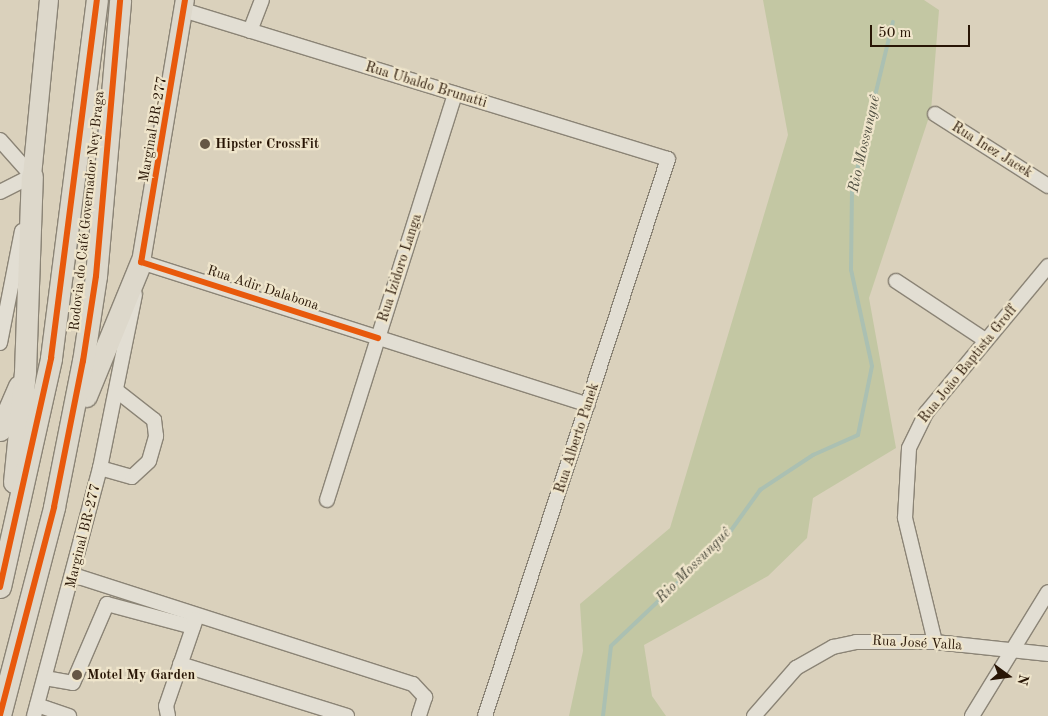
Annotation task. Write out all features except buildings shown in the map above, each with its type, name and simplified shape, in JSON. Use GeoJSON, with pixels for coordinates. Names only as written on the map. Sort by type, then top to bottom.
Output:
{"type":"FeatureCollection","features":[{"type":"Feature","properties":{"kind":"highway","name":"Rodovia do Café Governador Ney Braga"},"geometry":{"type":"LineString","coordinates":[[0,587],[51,358],[96,0]]}},
{"type":"Feature","properties":{"kind":"highway","name":"Rodovia do Café Governador Ney Braga"},"geometry":{"type":"LineString","coordinates":[[0,715],[70,436],[96,276],[120,0]]}},
{"type":"Feature","properties":{"kind":"highway"},"geometry":{"type":"LineString","coordinates":[[0,561],[26,372],[32,176]]}},
{"type":"Feature","properties":{"kind":"highway"},"geometry":{"type":"LineString","coordinates":[[70,436],[141,262]]}},
{"type":"Feature","properties":{"kind":"highway"},"geometry":{"type":"LineString","coordinates":[[0,430],[26,372]]}},
{"type":"Feature","properties":{"kind":"main road"},"geometry":{"type":"LineString","coordinates":[[32,176],[49,0]]}},
{"type":"Feature","properties":{"kind":"main road","name":"Marginal BR-277"},"geometry":{"type":"LineString","coordinates":[[141,262],[184,5]]}},
{"type":"Feature","properties":{"kind":"street"},"geometry":{"type":"LineString","coordinates":[[250,31],[262,0]]}},
{"type":"Feature","properties":{"kind":"street","name":"Rua Ubaldo Brunatti"},"geometry":{"type":"LineString","coordinates":[[184,5],[250,31],[668,159]]}},
{"type":"Feature","properties":{"kind":"street","name":"Rua Izidoro Langa"},"geometry":{"type":"LineString","coordinates":[[327,500],[456,94]]}},
{"type":"Feature","properties":{"kind":"street","name":"Rua Inez Jacek"},"geometry":{"type":"LineString","coordinates":[[935,114],[1048,186]]}},
{"type":"Feature","properties":{"kind":"street"},"geometry":{"type":"LineString","coordinates":[[0,140],[32,176]]}},
{"type":"Feature","properties":{"kind":"street","name":"Rua Alberto Panek"},"geometry":{"type":"LineString","coordinates":[[485,716],[668,159]]}},
{"type":"Feature","properties":{"kind":"street"},"geometry":{"type":"LineString","coordinates":[[0,192],[32,176]]}},
{"type":"Feature","properties":{"kind":"street"},"geometry":{"type":"LineString","coordinates":[[0,343],[32,176]]}},
{"type":"Feature","properties":{"kind":"street","name":"Rua Adir Dalabona"},"geometry":{"type":"LineString","coordinates":[[141,262],[588,405]]}},
{"type":"Feature","properties":{"kind":"street","name":"Marginal BR-277"},"geometry":{"type":"LineString","coordinates":[[36,711],[74,575],[100,468],[117,391],[141,262]]}},
{"type":"Feature","properties":{"kind":"street","name":"Rua João Baptista Groff"},"geometry":{"type":"LineString","coordinates":[[935,642],[909,541],[905,471],[915,430],[926,413],[1048,266]]}},
{"type":"Feature","properties":{"kind":"street"},"geometry":{"type":"LineString","coordinates":[[896,281],[986,340]]}},
{"type":"Feature","properties":{"kind":"street"},"geometry":{"type":"LineString","coordinates":[[100,468],[132,477],[149,461],[156,436],[154,420],[117,391]]}},
{"type":"Feature","properties":{"kind":"street"},"geometry":{"type":"LineString","coordinates":[[74,575],[195,622]]}},
{"type":"Feature","properties":{"kind":"street"},"geometry":{"type":"LineString","coordinates":[[972,716],[1048,592]]}},
{"type":"Feature","properties":{"kind":"street"},"geometry":{"type":"LineString","coordinates":[[45,678],[73,683],[107,604],[195,622],[412,684],[425,697],[419,716]]}},
{"type":"Feature","properties":{"kind":"street"},"geometry":{"type":"LineString","coordinates":[[168,716],[166,706],[195,622]]}},
{"type":"Feature","properties":{"kind":"street","name":"Rua José Valla"},"geometry":{"type":"LineString","coordinates":[[754,716],[796,668],[833,647],[874,640],[935,642],[1048,654]]}},
{"type":"Feature","properties":{"kind":"street"},"geometry":{"type":"LineString","coordinates":[[180,664],[347,716]]}},
{"type":"Feature","properties":{"kind":"street"},"geometry":{"type":"LineString","coordinates":[[36,711],[69,716]]}},
{"type":"Feature","properties":{"kind":"green space"},"geometry":{"type":"Polygon","coordinates":[[[763,0],[924,0],[939,10],[931,111],[869,298],[896,448],[813,498],[807,538],[768,576],[644,645],[652,696],[666,716],[569,716],[583,651],[580,604],[670,528],[788,135],[763,0]]]}},
{"type":"Feature","properties":{"kind":"waterway","name":"Rio Mossunguê"},"geometry":{"type":"LineString","coordinates":[[603,716],[611,646],[727,536],[760,490],[813,455],[858,435],[872,366],[851,270],[852,191],[893,22]]}},
{"type":"Feature","properties":{"kind":"cycle path"},"geometry":{"type":"LineString","coordinates":[[0,587],[51,358],[97,0]]}},
{"type":"Feature","properties":{"kind":"cycle path"},"geometry":{"type":"LineString","coordinates":[[0,715],[54,507],[83,361],[96,276],[120,0]]}},
{"type":"Feature","properties":{"kind":"cycle path"},"geometry":{"type":"LineString","coordinates":[[185,0],[141,262],[378,338]]}},
{"type":"Feature","properties":{"kind":"place","name":"Hipster CrossFit"},"geometry":{"type":"Point","coordinates":[205,144]}},
{"type":"Feature","properties":{"kind":"place","name":"Motel My Garden"},"geometry":{"type":"Point","coordinates":[77,675]}}]}
